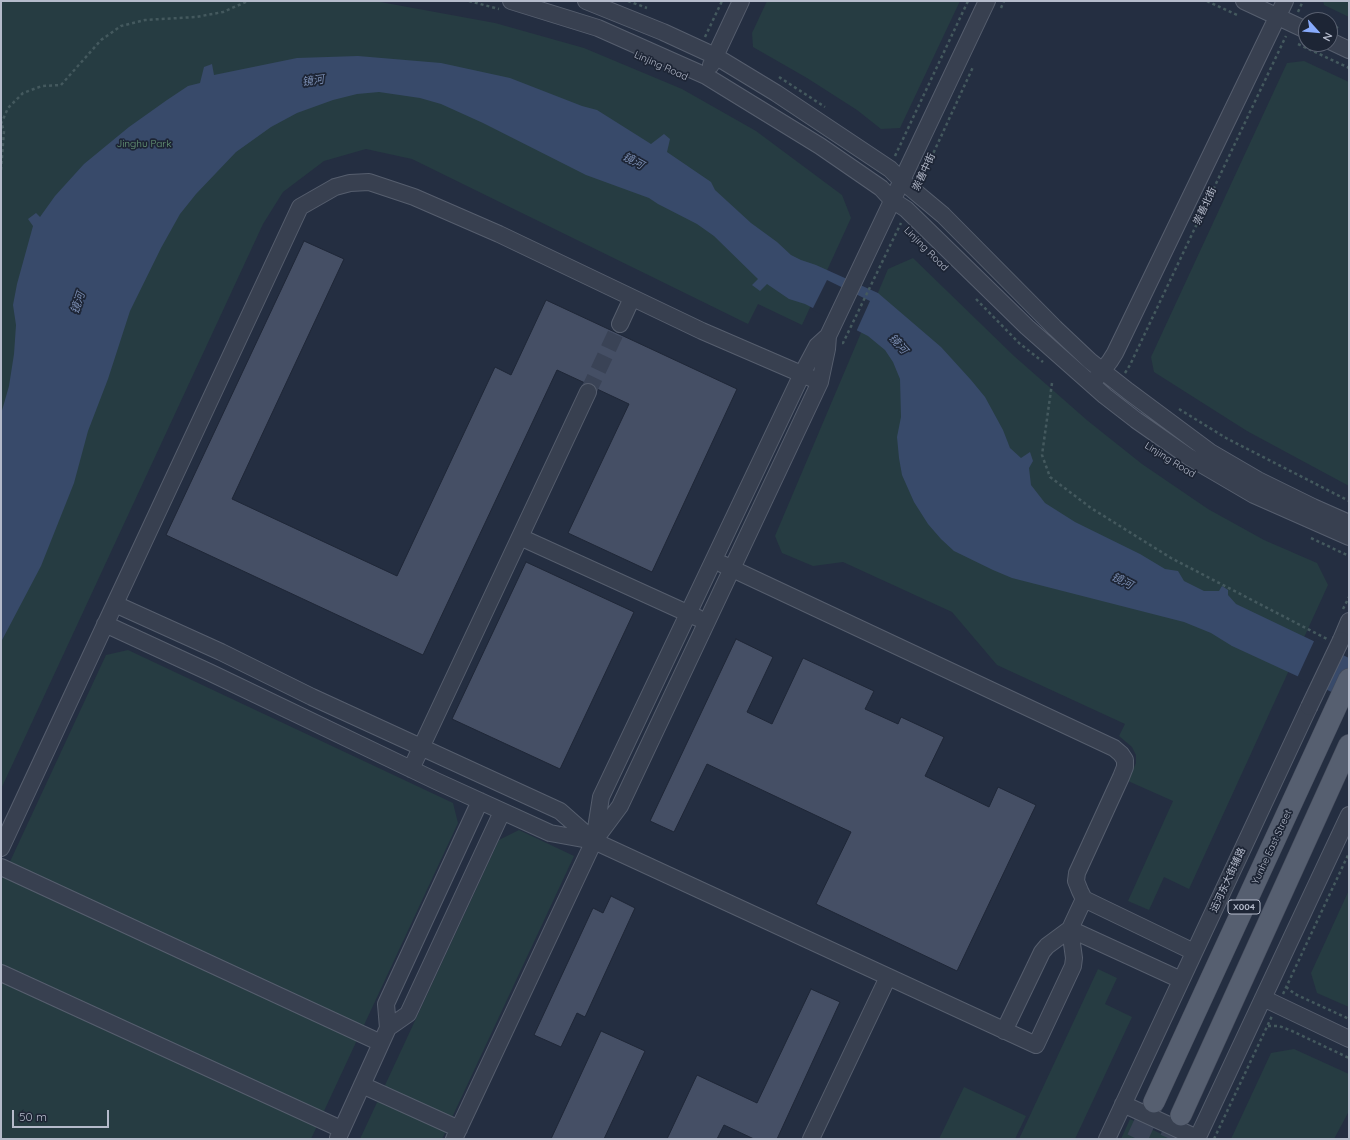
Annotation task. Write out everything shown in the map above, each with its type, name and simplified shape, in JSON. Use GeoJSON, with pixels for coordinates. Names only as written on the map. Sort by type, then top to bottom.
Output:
{"type":"FeatureCollection","features":[{"type":"Feature","properties":{"kind":"main road","name":"Yunhe East Street"},"geometry":{"type":"LineString","coordinates":[[1154,1102],[1349,679]]}},
{"type":"Feature","properties":{"kind":"main road","name":"X004"},"geometry":{"type":"LineString","coordinates":[[1181,1115],[1349,745]]}},
{"type":"Feature","properties":{"kind":"street"},"geometry":{"type":"LineString","coordinates":[[586,1],[663,32],[715,56],[776,93],[890,169],[943,215],[1055,328],[1117,383],[1210,452],[1258,480],[1349,523]]}},
{"type":"Feature","properties":{"kind":"street"},"geometry":{"type":"LineString","coordinates":[[706,76],[740,1]]}},
{"type":"Feature","properties":{"kind":"street"},"geometry":{"type":"LineString","coordinates":[[1244,1],[1298,26]]}},
{"type":"Feature","properties":{"kind":"street","name":"崇善北街"},"geometry":{"type":"LineString","coordinates":[[1091,384],[1115,353],[1285,1]]}},
{"type":"Feature","properties":{"kind":"street","name":"Linjing Road"},"geometry":{"type":"LineString","coordinates":[[505,5],[598,28],[706,76],[820,146],[881,188],[890,206],[1091,384],[1136,420],[1189,457],[1254,494],[1349,537]]}},
{"type":"Feature","properties":{"kind":"street","name":"崇善中街"},"geometry":{"type":"LineString","coordinates":[[828,336],[850,292],[901,180],[949,83],[994,5]]}},
{"type":"Feature","properties":{"kind":"street"},"geometry":{"type":"LineString","coordinates":[[1338,45],[1349,50]]}},
{"type":"Feature","properties":{"kind":"street"},"geometry":{"type":"LineString","coordinates":[[1,848],[300,207],[335,187],[350,183],[369,182],[414,197],[499,234],[702,331],[820,382]]}},
{"type":"Feature","properties":{"kind":"street"},"geometry":{"type":"LineString","coordinates":[[620,324],[632,298]]}},
{"type":"Feature","properties":{"kind":"street"},"geometry":{"type":"LineString","coordinates":[[594,841],[601,797],[802,374],[818,346],[828,336]]}},
{"type":"Feature","properties":{"kind":"street"},"geometry":{"type":"LineString","coordinates":[[362,1085],[456,1134],[594,841],[620,806],[820,382],[827,349],[828,336]]}},
{"type":"Feature","properties":{"kind":"street"},"geometry":{"type":"LineString","coordinates":[[411,769],[588,392]]}},
{"type":"Feature","properties":{"kind":"street"},"geometry":{"type":"LineString","coordinates":[[520,537],[707,622]]}},
{"type":"Feature","properties":{"kind":"street"},"geometry":{"type":"LineString","coordinates":[[714,560],[1114,748],[1125,760],[1125,767],[1077,873],[1076,881],[1084,899],[1194,952]]}},
{"type":"Feature","properties":{"kind":"street"},"geometry":{"type":"LineString","coordinates":[[115,604],[221,652],[312,697],[560,811],[594,841]]}},
{"type":"Feature","properties":{"kind":"street","name":"运河东大街辅路"},"geometry":{"type":"LineString","coordinates":[[1106,1139],[1309,707],[1334,639],[1349,621]]}},
{"type":"Feature","properties":{"kind":"street"},"geometry":{"type":"LineString","coordinates":[[105,624],[502,812],[550,833],[594,841],[1036,1045],[1073,966],[1074,958],[1070,929]]}},
{"type":"Feature","properties":{"kind":"street"},"geometry":{"type":"LineString","coordinates":[[1,973],[339,1134],[388,1028],[386,1004],[480,801]]}},
{"type":"Feature","properties":{"kind":"street"},"geometry":{"type":"LineString","coordinates":[[388,1028],[408,1014],[502,812]]}},
{"type":"Feature","properties":{"kind":"street"},"geometry":{"type":"LineString","coordinates":[[1123,1104],[1197,1139],[1349,815]]}},
{"type":"Feature","properties":{"kind":"street"},"geometry":{"type":"LineString","coordinates":[[1,867],[381,1043]]}},
{"type":"Feature","properties":{"kind":"street"},"geometry":{"type":"LineString","coordinates":[[1004,1030],[1042,952],[1047,946],[1070,929],[1084,899]]}},
{"type":"Feature","properties":{"kind":"street"},"geometry":{"type":"LineString","coordinates":[[1070,929],[1181,980]]}},
{"type":"Feature","properties":{"kind":"street"},"geometry":{"type":"LineString","coordinates":[[811,1139],[888,977]]}},
{"type":"Feature","properties":{"kind":"street"},"geometry":{"type":"LineString","coordinates":[[1263,998],[1349,1039]]}},
{"type":"Feature","properties":{"kind":"path"},"geometry":{"type":"LineString","coordinates":[[1,170],[4,131],[1,123],[8,108],[23,93],[42,86],[61,85],[101,40],[121,26],[145,20],[196,17],[223,12],[248,1]]}},
{"type":"Feature","properties":{"kind":"path"},"geometry":{"type":"LineString","coordinates":[[469,1],[505,5]]}},
{"type":"Feature","properties":{"kind":"path"},"geometry":{"type":"LineString","coordinates":[[890,169],[968,1]]}},
{"type":"Feature","properties":{"kind":"path"},"geometry":{"type":"LineString","coordinates":[[994,5],[1004,1]]}},
{"type":"Feature","properties":{"kind":"path","name":"崇善北街"},"geometry":{"type":"LineString","coordinates":[[1301,12],[1303,1]]}},
{"type":"Feature","properties":{"kind":"path","name":"崇善北街"},"geometry":{"type":"LineString","coordinates":[[1117,383],[1130,365],[1298,28]]}},
{"type":"Feature","properties":{"kind":"path","name":"崇善中街"},"geometry":{"type":"LineString","coordinates":[[915,192],[974,65]]}},
{"type":"Feature","properties":{"kind":"path","name":"Linjing Road"},"geometry":{"type":"LineString","coordinates":[[890,206],[903,217],[906,229]]}},
{"type":"Feature","properties":{"kind":"path"},"geometry":{"type":"LineString","coordinates":[[843,343],[903,217]]}},
{"type":"Feature","properties":{"kind":"path"},"geometry":{"type":"LineString","coordinates":[[970,294],[1019,343],[1048,366]]}},
{"type":"Feature","properties":{"kind":"path"},"geometry":{"type":"LineString","coordinates":[[1052,383],[1042,455],[1050,477],[1091,508],[1171,558],[1334,639]]}},
{"type":"Feature","properties":{"kind":"path"},"geometry":{"type":"LineString","coordinates":[[1309,537],[1349,556]]}},
{"type":"Feature","properties":{"kind":"path"},"geometry":{"type":"LineString","coordinates":[[1286,987],[1295,994],[1349,1018]]}},
{"type":"Feature","properties":{"kind":"path"},"geometry":{"type":"LineString","coordinates":[[1268,1026],[1279,1026],[1292,1031],[1349,1058]]}},
{"type":"Feature","properties":{"kind":"green space","name":"Jinghu Park"},"geometry":{"type":"Polygon","coordinates":[[[1,1],[375,1],[495,23],[584,48],[682,89],[756,131],[842,195],[851,218],[802,325],[758,304],[748,324],[412,159],[366,149],[324,161],[283,192],[263,224],[1,789],[1,1]]]}},
{"type":"Feature","properties":{"kind":"green space"},"geometry":{"type":"Polygon","coordinates":[[[767,1],[960,1],[900,128],[881,129],[857,110],[807,78],[753,47],[752,33],[767,1]]]}},
{"type":"Feature","properties":{"kind":"green space"},"geometry":{"type":"Polygon","coordinates":[[[1323,1],[1349,1],[1349,17],[1324,5],[1323,1]]]}},
{"type":"Feature","properties":{"kind":"green space"},"geometry":{"type":"Polygon","coordinates":[[[1304,61],[1349,82],[1349,486],[1247,431],[1154,372],[1151,357],[1287,63],[1304,61]]]}},
{"type":"Feature","properties":{"kind":"green space"},"geometry":{"type":"Polygon","coordinates":[[[913,258],[1014,356],[1088,421],[1142,464],[1208,509],[1264,540],[1317,563],[1328,585],[1189,889],[1164,877],[1149,910],[1128,901],[1173,801],[1128,781],[1136,763],[1136,755],[1132,747],[1119,736],[1125,724],[997,665],[952,612],[843,562],[813,566],[782,553],[775,536],[888,269],[913,258]]]}},
{"type":"Feature","properties":{"kind":"green space"},"geometry":{"type":"Polygon","coordinates":[[[128,650],[453,803],[458,823],[311,1139],[1,1139],[1,881],[106,655],[128,650]]]}},
{"type":"Feature","properties":{"kind":"green space"},"geometry":{"type":"Polygon","coordinates":[[[519,830],[574,856],[442,1139],[360,1139],[499,840],[519,830]]]}},
{"type":"Feature","properties":{"kind":"green space"},"geometry":{"type":"Polygon","coordinates":[[[1349,890],[1349,1007],[1317,993],[1311,973],[1349,890]]]}},
{"type":"Feature","properties":{"kind":"green space"},"geometry":{"type":"Polygon","coordinates":[[[1098,969],[1117,978],[1105,1004],[1132,1017],[1075,1139],[1019,1139],[1098,969]]]}},
{"type":"Feature","properties":{"kind":"green space"},"geometry":{"type":"Polygon","coordinates":[[[1294,1049],[1349,1074],[1349,1111],[1334,1139],[1231,1139],[1271,1053],[1294,1049]]]}},
{"type":"Feature","properties":{"kind":"green space"},"geometry":{"type":"Polygon","coordinates":[[[964,1087],[1026,1116],[1015,1139],[939,1139],[964,1087]]]}},
{"type":"Feature","properties":{"kind":"green space"},"geometry":{"type":"Polygon","coordinates":[[[1130,1119],[1172,1139],[1121,1139],[1130,1119]]]}},
{"type":"Feature","properties":{"kind":"water","name":"镜河"},"geometry":{"type":"Polygon","coordinates":[[[358,56],[441,63],[510,78],[582,106],[597,110],[651,144],[664,134],[670,139],[667,152],[711,182],[715,190],[751,223],[777,242],[791,255],[878,293],[941,347],[985,397],[1003,430],[1010,448],[1021,458],[1030,452],[1033,461],[1029,468],[1031,485],[1045,503],[1075,522],[1140,554],[1165,569],[1178,571],[1184,581],[1204,591],[1219,591],[1222,586],[1228,590],[1228,595],[1236,604],[1349,658],[1349,700],[1232,646],[1211,633],[1184,622],[1012,578],[954,551],[928,524],[914,502],[902,475],[897,437],[901,417],[900,379],[893,362],[885,350],[868,336],[805,304],[789,299],[767,284],[760,291],[752,285],[758,279],[714,236],[697,224],[649,198],[586,175],[483,123],[441,104],[420,98],[379,92],[357,94],[333,100],[297,113],[271,127],[236,152],[196,194],[180,214],[161,248],[130,311],[108,379],[88,431],[74,483],[41,566],[1,642],[1,414],[9,386],[14,354],[16,325],[13,305],[17,284],[33,226],[28,219],[36,213],[40,217],[55,196],[84,164],[129,127],[188,86],[200,83],[204,67],[212,64],[214,75],[297,58],[358,56]]]}},
{"type":"Feature","properties":{"kind":"pier"},"geometry":{"type":"Polygon","coordinates":[[[827,280],[870,301],[856,332],[812,310],[827,280]]]}},
{"type":"Feature","properties":{"kind":"pier"},"geometry":{"type":"Polygon","coordinates":[[[1315,639],[1343,653],[1325,691],[1297,678],[1315,639]]]}},
{"type":"Feature","properties":{"kind":"building"},"geometry":{"type":"Polygon","coordinates":[[[304,241],[344,259],[232,499],[397,576],[495,367],[511,375],[546,300],[737,389],[652,572],[568,533],[629,404],[597,389],[592,384],[585,383],[557,370],[423,655],[166,535],[304,241]]]}},
{"type":"Feature","properties":{"kind":"building"},"geometry":{"type":"Polygon","coordinates":[[[526,562],[634,612],[560,769],[452,719],[526,562]]]}},
{"type":"Feature","properties":{"kind":"building"},"geometry":{"type":"Polygon","coordinates":[[[736,639],[773,657],[747,712],[772,724],[803,658],[874,691],[865,709],[898,724],[901,717],[944,737],[925,776],[989,807],[998,787],[1036,805],[957,971],[816,904],[851,832],[707,764],[674,832],[650,821],[736,639]]]}},
{"type":"Feature","properties":{"kind":"building"},"geometry":{"type":"Polygon","coordinates":[[[611,896],[635,908],[585,1017],[577,1013],[561,1047],[534,1035],[593,908],[603,913],[611,896]]]}},
{"type":"Feature","properties":{"kind":"building"},"geometry":{"type":"Polygon","coordinates":[[[811,989],[840,1002],[777,1139],[754,1139],[724,1125],[717,1139],[667,1139],[697,1075],[757,1103],[811,989]]]}},
{"type":"Feature","properties":{"kind":"building"},"geometry":{"type":"Polygon","coordinates":[[[601,1031],[645,1051],[604,1139],[551,1139],[601,1031]]]}},
{"type":"Feature","properties":{"kind":"tunnel"},"geometry":{"type":"LineString","coordinates":[[588,392],[620,324]]}},
{"type":"Feature","properties":{"kind":"tunnel"},"geometry":{"type":"LineString","coordinates":[[1137,1139],[1154,1102]]}},
{"type":"Feature","properties":{"kind":"tunnel"},"geometry":{"type":"LineString","coordinates":[[1170,1139],[1181,1115]]}}]}
